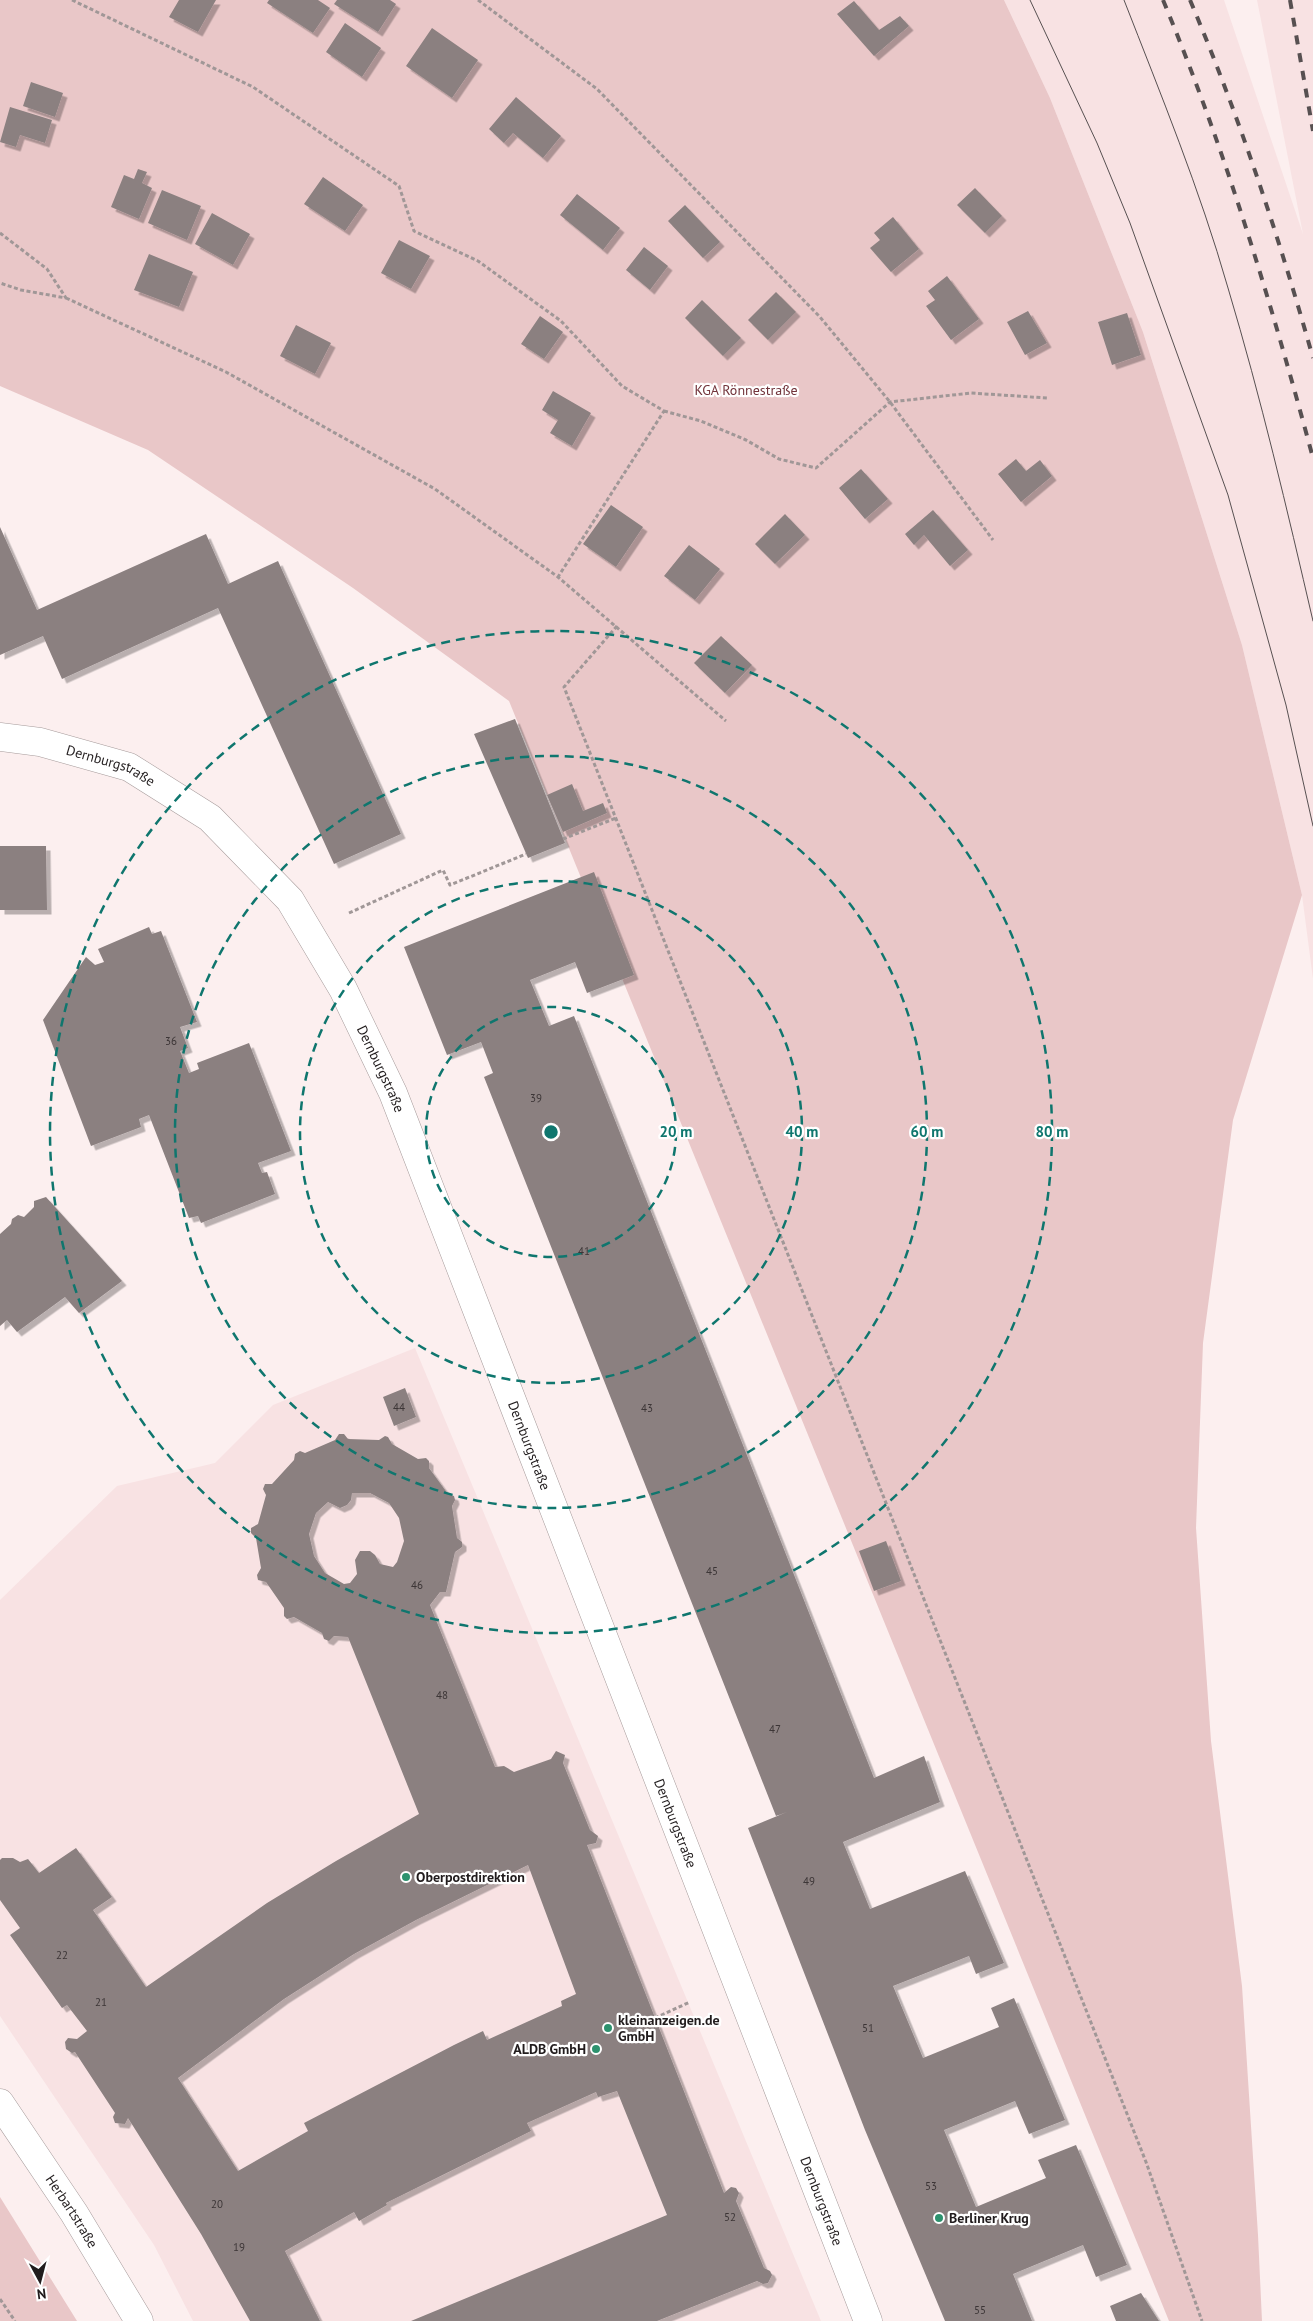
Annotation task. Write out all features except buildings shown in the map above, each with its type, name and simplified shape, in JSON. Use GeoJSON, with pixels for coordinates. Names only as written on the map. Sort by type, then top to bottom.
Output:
{"type":"FeatureCollection","features":[{"type":"Feature","properties":{"kind":"street","name":"Dernburgstraße"},"geometry":{"type":"LineString","coordinates":[[0,737],[40,742],[129,767],[210,818],[290,900],[343,988],[397,1102],[868,2321]]}},
{"type":"Feature","properties":{"kind":"street","name":"Herbartstraße"},"geometry":{"type":"LineString","coordinates":[[0,2103],[74,2213],[140,2321]]}},
{"type":"Feature","properties":{"kind":"path"},"geometry":{"type":"LineString","coordinates":[[72,0],[253,87],[399,186],[414,231],[478,261],[561,322],[622,386],[664,412],[701,421],[746,440],[779,458],[816,468],[890,402],[971,394],[1047,398]]}},
{"type":"Feature","properties":{"kind":"path"},"geometry":{"type":"LineString","coordinates":[[478,0],[597,89],[820,317],[890,402],[993,540]]}},
{"type":"Feature","properties":{"kind":"path"},"geometry":{"type":"LineString","coordinates":[[0,233],[47,269],[66,298]]}},
{"type":"Feature","properties":{"kind":"path"},"geometry":{"type":"LineString","coordinates":[[0,283],[21,290],[66,298],[226,372],[435,489],[558,577],[726,722]]}},
{"type":"Feature","properties":{"kind":"path"},"geometry":{"type":"LineString","coordinates":[[558,577],[664,412]]}},
{"type":"Feature","properties":{"kind":"path"},"geometry":{"type":"LineString","coordinates":[[617,626],[564,687],[1139,2144],[1202,2321]]}},
{"type":"Feature","properties":{"kind":"path"},"geometry":{"type":"LineString","coordinates":[[563,839],[616,818]]}},
{"type":"Feature","properties":{"kind":"path"},"geometry":{"type":"LineString","coordinates":[[350,913],[443,870],[450,885],[526,854]]}},
{"type":"Feature","properties":{"kind":"path"},"geometry":{"type":"LineString","coordinates":[[655,2018],[690,2002]]}},
{"type":"Feature","properties":{"kind":"path"},"geometry":{"type":"LineString","coordinates":[[0,2299],[15,2321]]}},
{"type":"Feature","properties":{"kind":"shaded area"},"geometry":{"type":"Polygon","coordinates":[[[1004,0],[1224,0],[1303,234],[1257,0],[1313,0],[1313,979],[1302,895],[1242,645],[1143,332],[1050,98],[1004,0]]]}},
{"type":"Feature","properties":{"kind":"shaded area"},"geometry":{"type":"Polygon","coordinates":[[[415,1348],[821,2321],[193,2321],[154,2245],[0,2016],[0,1600],[117,1486],[215,1463],[273,1405],[415,1348]]]}},
{"type":"Feature","properties":{"kind":"green space","name":"KGA Rönnestraße"},"geometry":{"type":"Polygon","coordinates":[[[0,0],[1004,0],[1050,98],[1143,332],[1242,645],[1302,895],[1233,1120],[1203,1343],[1196,1528],[1211,1741],[1242,1986],[1262,2321],[1169,2321],[509,701],[353,588],[148,450],[0,386],[0,0]]]}},
{"type":"Feature","properties":{"kind":"green space"},"geometry":{"type":"Polygon","coordinates":[[[0,2197],[77,2321],[0,2321],[0,2197]]]}},
{"type":"Feature","properties":{"kind":"tram line"},"geometry":{"type":"LineString","coordinates":[[1030,0],[1097,143],[1130,223],[1228,495],[1286,705],[1313,826]]}},
{"type":"Feature","properties":{"kind":"tram line"},"geometry":{"type":"LineString","coordinates":[[1124,0],[1179,143],[1217,251],[1263,412],[1313,621]]}},
{"type":"Feature","properties":{"kind":"railway"},"geometry":{"type":"LineString","coordinates":[[1163,0],[1186,56],[1227,169],[1281,342],[1313,458]]}},
{"type":"Feature","properties":{"kind":"railway"},"geometry":{"type":"LineString","coordinates":[[1190,0],[1225,88],[1257,177],[1313,358]]}},
{"type":"Feature","properties":{"kind":"railway"},"geometry":{"type":"LineString","coordinates":[[1290,0],[1313,131]]}},
{"type":"Feature","properties":{"kind":"place","name":"Oberpostdirektion"},"geometry":{"type":"Point","coordinates":[406,1877]}},
{"type":"Feature","properties":{"kind":"place","name":"kleinanzeigen.de GmbH"},"geometry":{"type":"Point","coordinates":[608,2028]}},
{"type":"Feature","properties":{"kind":"place","name":"ALDB GmbH"},"geometry":{"type":"Point","coordinates":[596,2049]}},
{"type":"Feature","properties":{"kind":"place","name":"Berliner Krug"},"geometry":{"type":"Point","coordinates":[939,2218]}}]}
